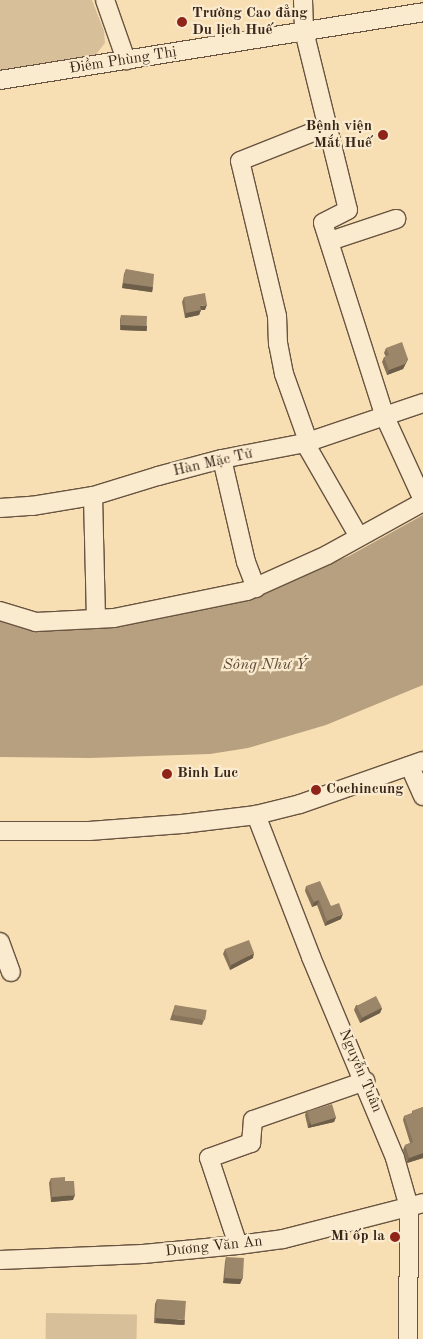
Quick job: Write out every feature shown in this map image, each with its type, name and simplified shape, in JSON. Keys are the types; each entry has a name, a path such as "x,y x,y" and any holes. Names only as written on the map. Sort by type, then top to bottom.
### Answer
{"street":[{"path":"105,0 126,60"},
{"path":"0,611 36,622 114,618 256,588 327,555 423,501 385,417 323,222 348,210 326,127 304,31 302,0"},
{"name":"Điềm Phùng Thị","path":"0,80 423,12"},
{"path":"326,127 240,161 277,316 278,344 284,374 307,442 358,537"},
{"path":"330,241 396,219"},
{"name":"Hàn Mặc Tử","path":"0,508 32,506 93,496 222,459 307,442 423,403"},
{"path":"222,459 246,562 256,588"},
{"path":"93,496 96,618"},
{"path":"0,831 89,831 182,824 256,815 300,804 416,764 423,796"},
{"name":"Nguyễn Tuân","path":"256,815 311,957 416,1205 408,1339"},
{"path":"0,942 11,972"},
{"path":"238,1245 209,1158 251,1144 253,1120 365,1081"},
{"name":"Dương Văn An","path":"0,1260 143,1254 238,1245 283,1239 416,1205"}],"shaded area":[{"path":"0,0 92,0 104,31 105,43 93,58 0,73"},
{"path":"46,1313 137,1315 137,1339 46,1339"}],"water":[{"name":"Sông Như Ý","path":"423,515 423,685 326,725 248,748 210,754 90,758 0,757 0,613 53,621 304,574 349,556"}],"building":[{"path":"126,269 154,274 153,287 123,283"},
{"path":"205,293 207,305 200,306 201,310 186,313 184,297"},
{"path":"121,315 147,316 147,326 121,325"},
{"path":"402,342 408,359 405,364 389,370 384,357 389,355 386,348"},
{"path":"320,881 331,906 339,903 343,914 327,921 319,900 314,902 306,886"},
{"path":"249,940 254,953 231,965 225,949"},
{"path":"376,996 382,1008 362,1018 356,1006"},
{"path":"175,1005 207,1010 205,1020 173,1015"},
{"path":"332,1104 336,1117 311,1125 307,1112"},
{"path":"423,1107 423,1153 409,1158 405,1145 413,1142 404,1116"},
{"path":"65,1177 65,1181 74,1181 75,1195 52,1197 51,1178"},
{"path":"226,1257 244,1258 243,1279 225,1278"},
{"path":"157,1299 186,1301 185,1320 156,1318"}],"place":[{"name":"Trường Cao đẳng Du lịch Huế","path":"182,22"},
{"name":"Bệnh viện Mắt Huế","path":"383,135"},
{"name":"Binh Luc","path":"167,774"},
{"name":"Cochincung","path":"316,790"},
{"name":"Mì ốp la","path":"395,1237"}]}
